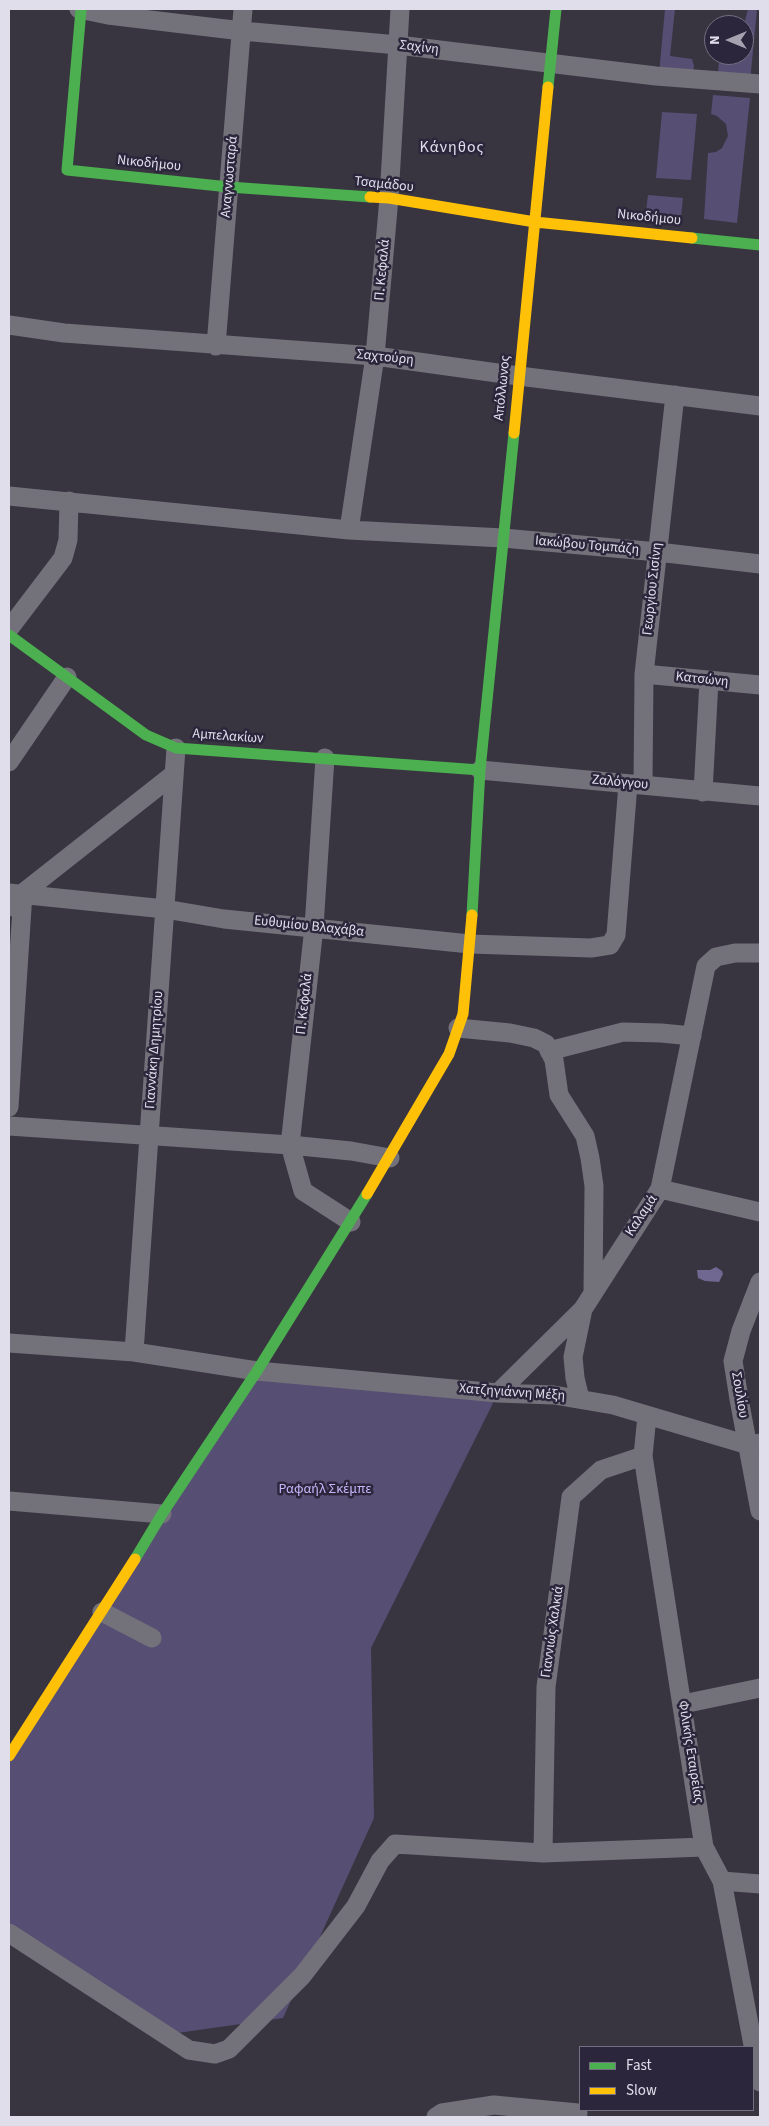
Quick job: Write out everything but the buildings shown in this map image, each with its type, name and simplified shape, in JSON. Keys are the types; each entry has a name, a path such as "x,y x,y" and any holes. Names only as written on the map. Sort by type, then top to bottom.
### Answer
{"street":[{"name":"Αναγνωσταρά","path":"216,346 243,9"},
{"name":"Π. Κεφαλά","path":"349,530 375,356 389,198 400,9"},
{"name":"Απόλλωνος","path":"11,1746 102,1612 162,1514 257,1371 351,1222 449,1054 463,1014 470,944 480,770 556,9"},
{"name":"Σαχίνη","path":"80,10 242,31 398,45 654,76 759,83"},
{"name":"Νικοδήμου","path":"80,10 67,170 229,187"},
{"name":"Τσαμάδου","path":"229,187 389,198 535,222"},
{"name":"Νικοδήμου","path":"535,222 760,245"},
{"name":"Σαχτούρη","path":"9,325 64,334 375,356 760,406"},
{"name":"Γεωργίου Σισίνη","path":"610,945 617,929 636,784 644,674 675,395"},
{"name":"Ιακώβου Τομπάζη","path":"9,496 349,530 503,538 658,552 760,564"},
{"path":"9,629 63,558 68,540 69,501"},
{"name":"Αμπελακίων","path":"9,635 146,735 176,748 480,770"},
{"name":"Κατσώνη","path":"644,674 760,685"},
{"path":"9,762 67,678"},
{"path":"703,792 709,681"},
{"name":"Γιαννάκη Δημητρίου","path":"134,1352 176,748"},
{"name":"Π. Κεφαλά","path":"325,758 314,927 290,1145 303,1191 351,1222"},
{"name":"Ζαλόγγου","path":"480,770 760,796"},
{"path":"9,907 16,893 174,774"},
{"path":"9,1107 16,893"},
{"name":"Ευθυμίου Βλαχάβα","path":"16,893 165,909 224,919 470,944 592,948 610,945"},
{"name":"Καλαμά","path":"498,1393 583,1309 660,1189 706,966 716,957 735,953 760,953"},
{"path":"458,1028 510,1033 534,1038 546,1044 554,1060 559,1095 585,1136 590,1158 594,1186 593,1292"},
{"path":"549,1051 623,1032 692,1036"},
{"path":"9,1126 290,1145 351,1151 390,1158"},
{"path":"660,1189 760,1212"},
{"name":"Σουλίου","path":"760,1282 741,1331 733,1361 754,1444 760,1511"},
{"path":"580,1399 573,1357 583,1309"},
{"name":"Χατζηγιάννη Μέξη","path":"9,1343 134,1352 257,1371 498,1393 554,1395 613,1405 647,1416 754,1444"},
{"name":"Φιλικής Εταιρείας","path":"647,1416 643,1456 704,1847 722,1881 753,2046"},
{"name":"Γιαννιώς Χαλκιά","path":"543,1853 546,1688 571,1497 602,1470 643,1456"},
{"path":"9,1501 162,1514"},
{"path":"102,1612 152,1638"},
{"path":"683,1704 760,1688"},
{"path":"9,1933 189,2050 215,2054 229,2048 302,1976 356,1906 380,1861 395,1844 543,1853 704,1847"},
{"path":"722,1881 760,1884"},
{"name":"Φιλικής Εταιρείας","path":"754,2050 760,2082"},
{"path":"436,2117 442,2113 494,2105 579,2113"}],"green space":[{"path":"665,9 675,9 670,56 692,59 693,72 659,74"},
{"path":"748,9 757,9 754,40 754,15 746,15"},
{"path":"719,65 752,65 750,82 717,79"},
{"path":"713,95 750,98 737,223 704,219 708,153 716,152 722,148 728,136 726,124 717,116 711,114"},
{"path":"662,112 697,114 691,180 656,178"},
{"path":"648,195 683,198 681,216 646,212"},
{"name":"Ραφαήλ Σκέμπε","path":"257,1371 498,1393 371,1648 374,1818 283,2018 170,2034 9,1925 9,1756"}],"shaded area":[{"path":"716,1267 723,1274 719,1282 705,1281 698,1278 697,1270 710,1270"}],"traffic: fast":[{"path":"548,87 556,9"},
{"path":"81,10 67,170 229,187 370,197"},
{"path":"692,238 760,245"},
{"path":"472,915 480,770 514,433"},
{"path":"9,635 146,735 176,748 480,770"},
{"path":"135,1559 162,1514 257,1371 367,1194"}],"traffic: slow":[{"path":"514,433 548,87"},
{"path":"370,197 389,198 535,222 692,238"},
{"path":"367,1194 449,1054 463,1014 472,915"},
{"path":"9,1756 135,1559"}],"district":[{"name":"Κάνηθος","path":"452,148"}]}
